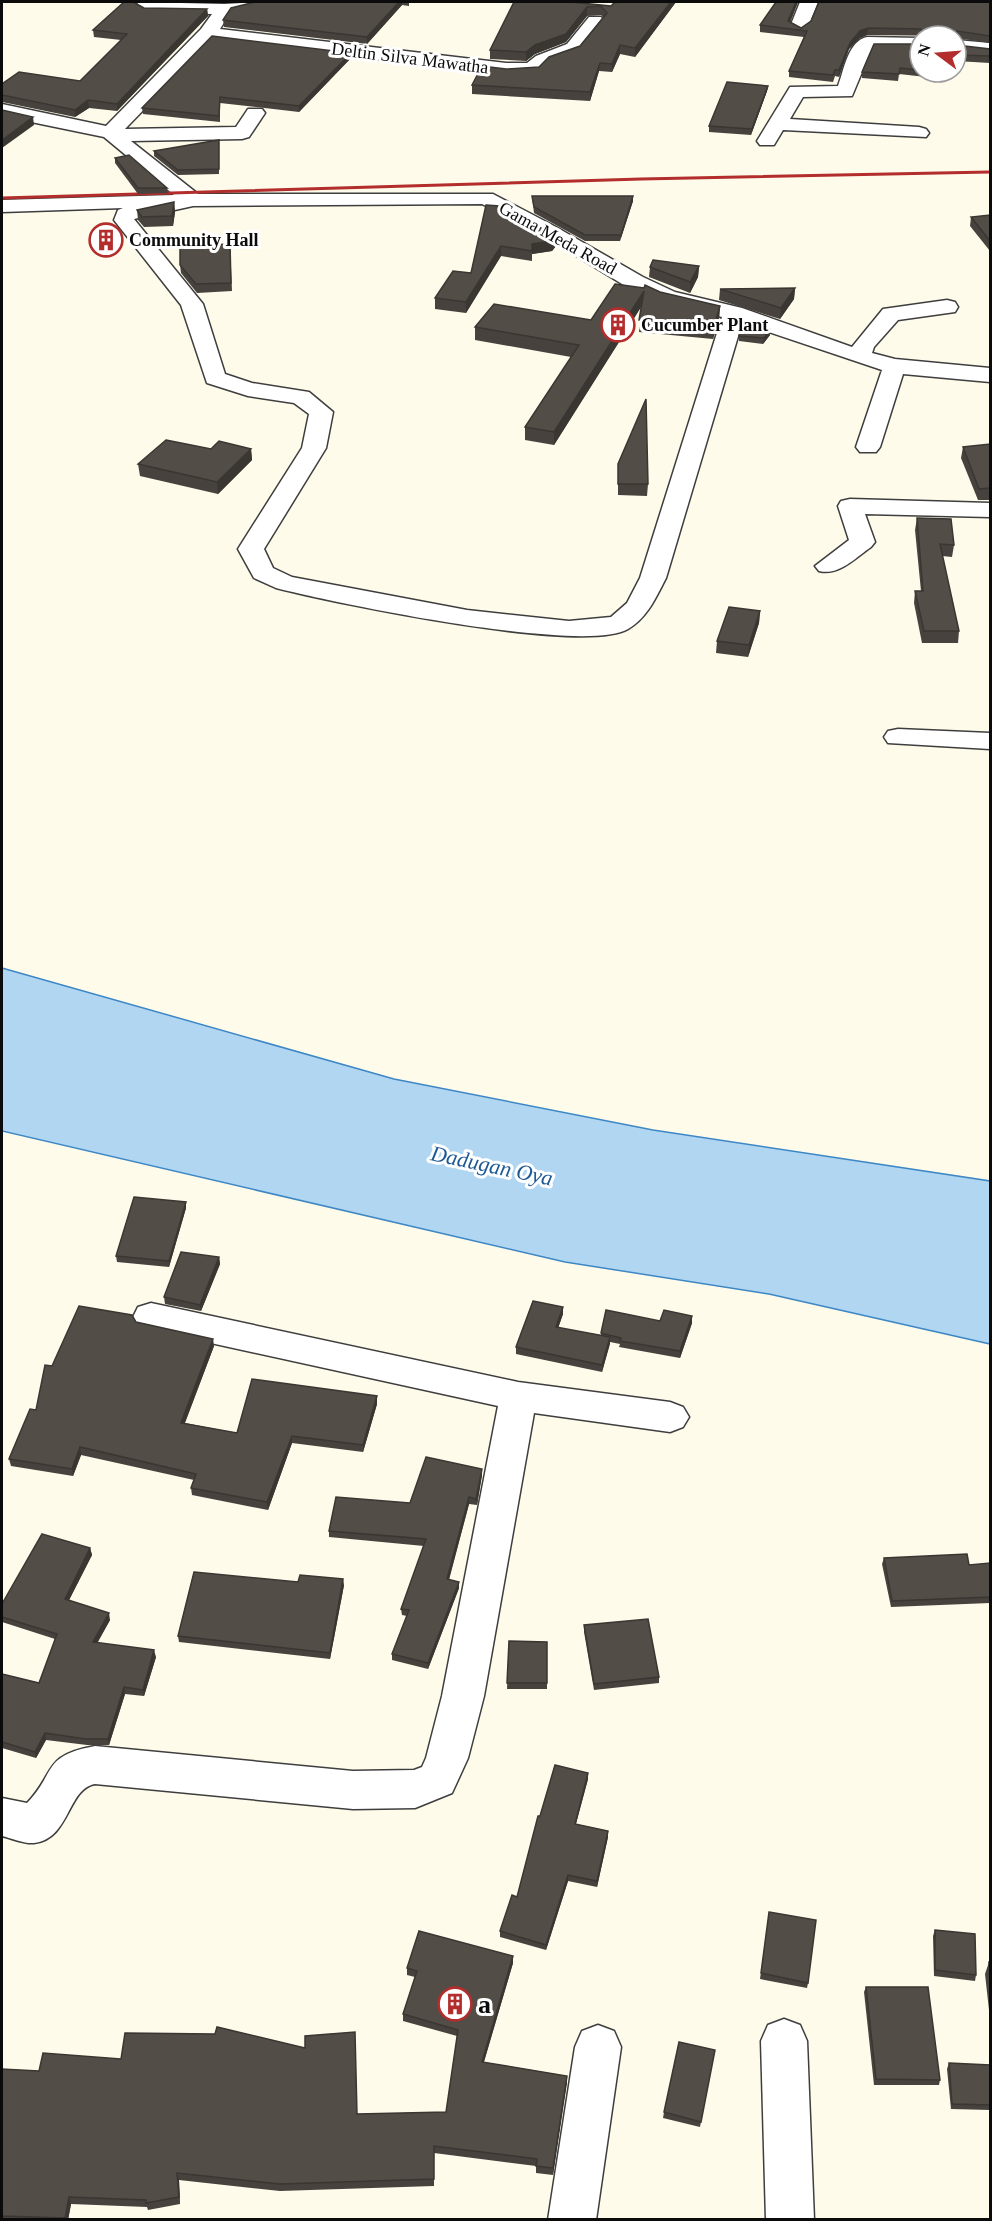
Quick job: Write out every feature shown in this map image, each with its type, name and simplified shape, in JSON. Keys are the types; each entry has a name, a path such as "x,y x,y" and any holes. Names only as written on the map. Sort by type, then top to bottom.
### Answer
{"street":[{"path":"146,2 145,8 162,10 224,9 251,2"},
{"path":"799,27 809,2"},
{"path":"111,134 208,33 224,9"},
{"name":"Deltin Silva Mawatha","path":"208,33 506,69 535,76 542,60 573,48 595,21"},
{"path":"767,141 797,91 846,92 861,48 867,42 908,43"},
{"path":"968,46 990,48"},
{"path":"2,110 111,134 242,133 255,113"},
{"path":"779,124 920,133"},
{"path":"111,134 193,200"},
{"name":"Gama Meda Road","path":"2,206 193,200 486,198 549,231 635,282 668,297 734,312 860,357 894,366 990,375"},
{"path":"193,200 125,214 124,220 192,304 215,378 248,389 301,398 321,412 314,448 251,549 263,573 285,582 467,618 569,629 618,624 638,607 653,578 734,312"},
{"path":"860,357 863,346 891,314 947,307"},
{"path":"868,447 894,366"},
{"path":"828,566 862,542 850,506 990,510"},
{"path":"898,737 990,741"},
{"path":"151,1317 518,1396 670,1417"},
{"path":"2,1817 33,1824 42,1818 70,1772 78,1766 95,1765 353,1791 415,1789 437,1780 447,1758 463,1696 518,1396"},
{"path":"784,2040 790,2220"},
{"path":"572,2220 598,2047"}],"water":[{"name":"Dadugan Oya","path":"2,968 394,1079 653,1130 990,1181 990,1344 769,1294 565,1262 2,1131"}],"building":[{"path":"124,2 133,2 144,8 207,9 117,104 88,100 75,110 2,95 2,84 19,72 80,81 127,34 93,30"},
{"path":"255,2 399,2 367,37 223,20 231,8"},
{"path":"514,2 571,2 611,6 615,2 671,2 635,48 620,45 612,64 600,63 590,92 472,85 482,66 506,69 539,67 549,57 580,46 607,13 601,6 587,7 566,34 535,45 526,52 490,50"},
{"path":"776,2 796,2 788,21 801,28 811,21 819,2 990,2 990,36 968,33 968,24 908,24 908,29 868,28 860,31 850,43 839,70 835,70 833,75 789,71 807,31 760,25"},
{"path":"212,36 351,53 299,106 220,97 219,116 142,108"},
{"path":"874,44 908,44 908,69 900,68 899,74 862,72"},
{"path":"968,46 990,49 990,56 968,55"},
{"path":"727,82 768,86 752,129 709,126"},
{"path":"2,110 33,117 2,140"},
{"path":"219,140 219,169 178,170 154,151"},
{"path":"129,155 167,188 138,188 115,158"},
{"path":"532,196 633,196 621,235 585,235 534,207"},
{"path":"174,202 172,216 142,217 137,210"},
{"path":"486,205 500,206 556,236 552,241 532,244 532,251 501,246 466,302 435,298 453,271 471,273"},
{"path":"990,215 990,241 971,217"},
{"path":"230,244 231,283 196,284 180,265 180,246"},
{"path":"653,260 699,266 690,282 650,267"},
{"path":"615,284 644,288 645,285 660,292 720,306 714,326 639,320 644,291 554,432 525,427 579,345 475,327 494,304 591,320"},
{"path":"795,288 781,308 720,289"},
{"path":"744,320 770,329 764,338 739,336"},
{"path":"646,399 648,484 618,484 618,464"},
{"path":"166,440 211,449 219,441 251,449 217,482 138,464"},
{"path":"990,444 990,488 979,489 963,447"},
{"path":"917,518 951,519 954,545 940,544 959,631 924,631 915,591 923,591"},
{"path":"729,607 760,611 749,645 717,641"},
{"path":"134,1197 186,1202 169,1261 116,1256"},
{"path":"181,1252 219,1257 200,1305 164,1297"},
{"path":"533,1301 563,1307 556,1327 610,1337 602,1365 516,1347"},
{"path":"79,1306 132,1315 136,1322 213,1339 181,1423 237,1433 252,1379 377,1396 363,1445 292,1436 267,1502 191,1488 196,1474 80,1447 72,1469 9,1459 30,1409 36,1410 45,1365 52,1366"},
{"path":"606,1310 660,1321 664,1310 692,1316 680,1351 620,1341 621,1338 601,1333"},
{"path":"426,1457 482,1469 476,1499 469,1497 447,1579 459,1582 428,1663 392,1654 409,1610 401,1609 426,1539 329,1531 336,1497 410,1503"},
{"path":"42,1534 90,1548 65,1599 109,1613 93,1642 154,1650 143,1690 124,1687 108,1739 86,1739 45,1733 35,1752 2,1742 2,1674 39,1683 57,1634 2,1617 2,1604"},
{"path":"967,1554 969,1565 990,1563 990,1597 892,1601 884,1558"},
{"path":"194,1572 298,1582 300,1575 343,1579 330,1653 178,1636"},
{"path":"648,1619 659,1677 594,1684 584,1625"},
{"path":"509,1641 547,1642 547,1683 507,1683"},
{"path":"555,1765 588,1773 575,1824 608,1831 597,1881 568,1875 546,1945 500,1931 512,1895 517,1897 538,1816 540,1816"},
{"path":"769,1912 816,1920 808,1983 761,1973"},
{"path":"935,1930 975,1934 976,1975 935,1970"},
{"path":"419,1931 513,1956 482,2062 567,2076 553,2168 536,2166 537,2159 434,2146 434,2179 280,2184 177,2173 179,2197 146,2203 146,2200 69,2197 65,2218 2,2216 2,2069 39,2071 43,2053 121,2059 125,2033 215,2034 217,2027 305,2048 305,2036 355,2032 357,2114 446,2112 458,2030 403,2014 417,1971 407,1968"},
{"path":"866,1987 928,1987 940,2080 876,2079"},
{"path":"679,2042 715,2050 701,2122 664,2112"},
{"path":"949,2063 990,2065 990,2105 952,2104"}],"railway":[{"path":"2,198 641,179 990,172"}],"place":[{"name":"Community Hall","path":"106,240"},
{"name":"Cucumber Plant","path":"618,325"},
{"name":"a","path":"455,2004"}]}
